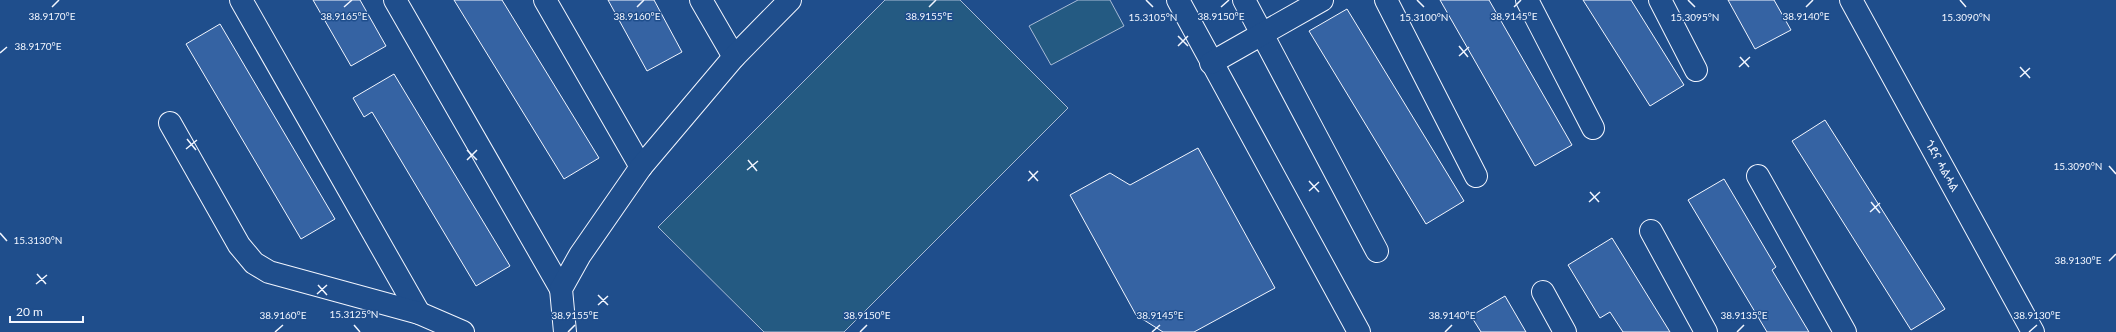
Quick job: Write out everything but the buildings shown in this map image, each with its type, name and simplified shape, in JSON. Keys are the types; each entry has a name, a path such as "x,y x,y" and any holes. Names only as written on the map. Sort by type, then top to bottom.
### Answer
{"street":[{"path":"241,0 419,313"},
{"path":"395,0 561,289 565,332"},
{"path":"545,0 641,167"},
{"path":"701,0 734,57"},
{"path":"561,289 580,255 641,167 734,57 790,0"},
{"path":"1178,0 1359,332"},
{"path":"1244,0 1377,251"},
{"path":"1211,63 1322,0"},
{"path":"1386,0 1476,176"},
{"path":"1527,0 1593,128"},
{"path":"1660,0 1696,70"},
{"name":"ጎደና ሓልሓል","path":"1851,0 2033,332"},
{"path":"170,123 239,245 254,263 269,272 419,313 463,332"},
{"path":"1758,176 1845,332"},
{"path":"1651,231 1706,332"},
{"path":"1543,292 1565,332"}],"shaded area":[{"path":"885,0 960,0 1068,108 844,332 764,332 658,227"},
{"path":"1078,0 1110,0 1124,26 1051,65 1029,26"}]}
